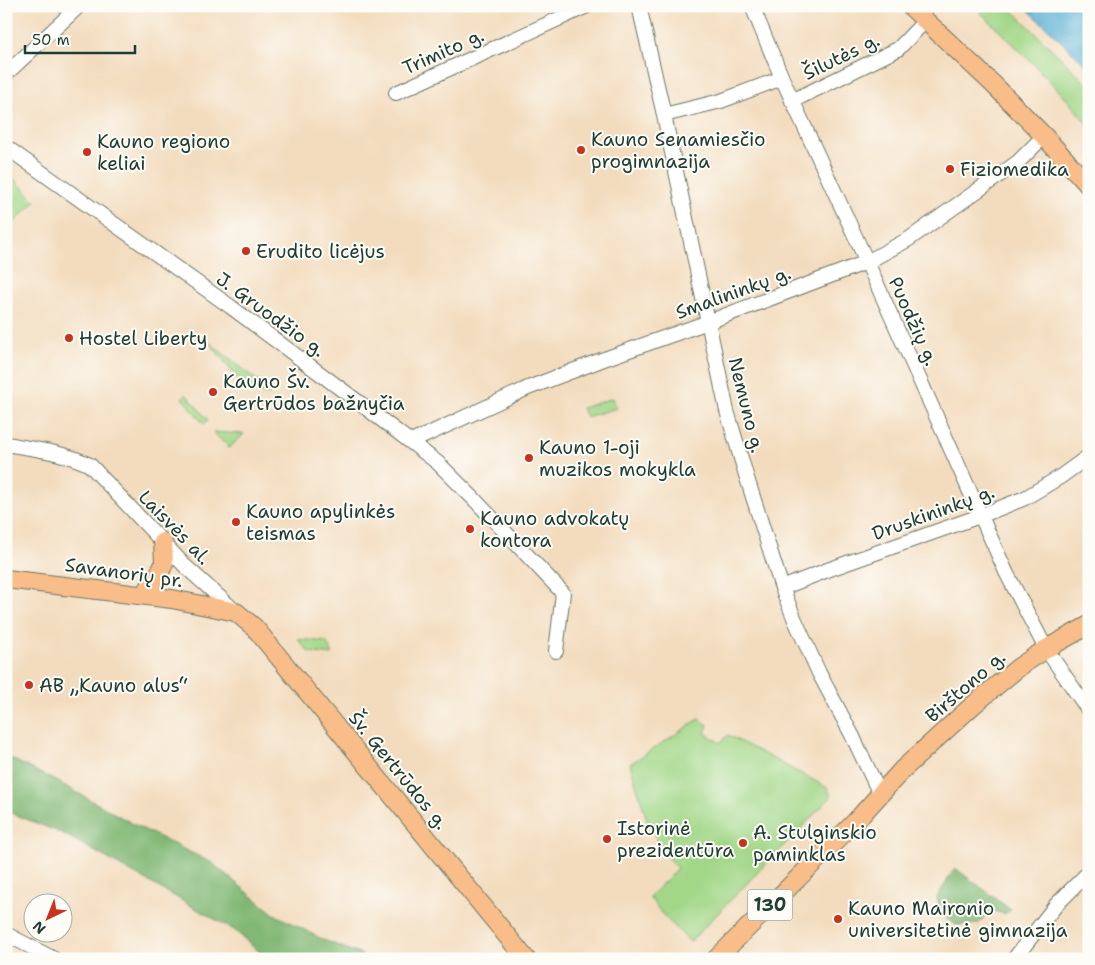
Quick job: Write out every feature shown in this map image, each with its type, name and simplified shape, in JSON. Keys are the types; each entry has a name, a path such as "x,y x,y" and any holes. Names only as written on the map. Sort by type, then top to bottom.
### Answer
{"main road":[{"path":"910,6 994,85 1089,186"},
{"path":"144,595 164,564 163,542"},
{"name":"Savanorių pr.","path":"6,578 172,599 236,612"},
{"name":"Šv. Gertrūdos g.","path":"236,612 255,628 526,959"},
{"name":"Birštono g.","path":"880,794 902,770 972,706 1019,667 1046,649 1089,625"},
{"name":"130","path":"716,959 855,822 880,794"}],"street":[{"path":"6,74 79,6"},
{"name":"Trimito g.","path":"396,93 587,6"},
{"name":"Nemuno g.","path":"639,6 727,411 746,475 782,588 795,620 819,673 852,735 880,794"},
{"name":"Puodžių g.","path":"752,6 792,101 867,262 1006,572 1046,649 1089,711"},
{"name":"Šilutės g.","path":"792,101 898,49 925,20"},
{"name":"Šilutės g.","path":"664,115 721,101 782,78"},
{"name":"Smalininkų g.","path":"411,442 528,388 867,262 909,239 1018,162 1044,136"},
{"name":"J. Gruodžio g.","path":"6,147 231,308 438,463 563,593 556,651"},
{"name":"Laisvės al.","path":"6,444 77,458 90,465 186,567 236,612"},
{"name":"Druskininkų g.","path":"782,588 1025,498 1060,477 1089,456"},
{"path":"1014,959 1056,904 1089,872"},
{"path":"6,934 54,959"}],"green space":[{"path":"974,6 1008,6 1089,86 1089,126 1048,79"},
{"path":"6,171 36,201 11,225 6,220"},
{"path":"210,343 272,392 268,395 246,386 231,371"},
{"path":"186,394 208,420 204,424 182,398"},
{"path":"613,398 617,408 586,417 582,408"},
{"path":"213,432 244,434 229,448"},
{"path":"298,639 326,642 332,655 309,652"},
{"path":"699,719 708,725 705,733 720,743 728,735 828,788 831,797 690,942 664,916 649,897 677,868 661,848 648,823 630,764"},
{"path":"6,756 60,783 137,826 212,863 274,914 324,940 362,955 363,959 268,959 234,930 64,834 11,813 6,813"},
{"path":"955,868 1011,910 1004,914 991,910 978,924 956,925 939,912 937,897"}],"water":[{"path":"1024,6 1089,6 1089,69 1088,67"}],"place":[{"name":"Kauno Senamiesčio progimnazija","path":"581,150"},
{"name":"Kauno regiono keliai","path":"87,152"},
{"name":"Fiziomedika","path":"950,169"},
{"name":"Erudito licėjus","path":"246,251"},
{"name":"Hostel Liberty","path":"69,338"},
{"name":"Kauno Šv. Gertrūdos bažnyčia","path":"213,392"},
{"name":"Kauno 1-oji muzikos mokykla","path":"529,458"},
{"name":"Kauno apylinkės teismas","path":"236,522"},
{"name":"Kauno advokatų kontora","path":"470,529"},
{"name":"AB „Kauno alus“","path":"29,685"},
{"name":"Istorinė prezidentūra","path":"607,839"},
{"name":"A. Stulginskio paminklas","path":"743,843"},
{"name":"Kauno Maironio universitetinė gimnazija","path":"838,919"}]}
